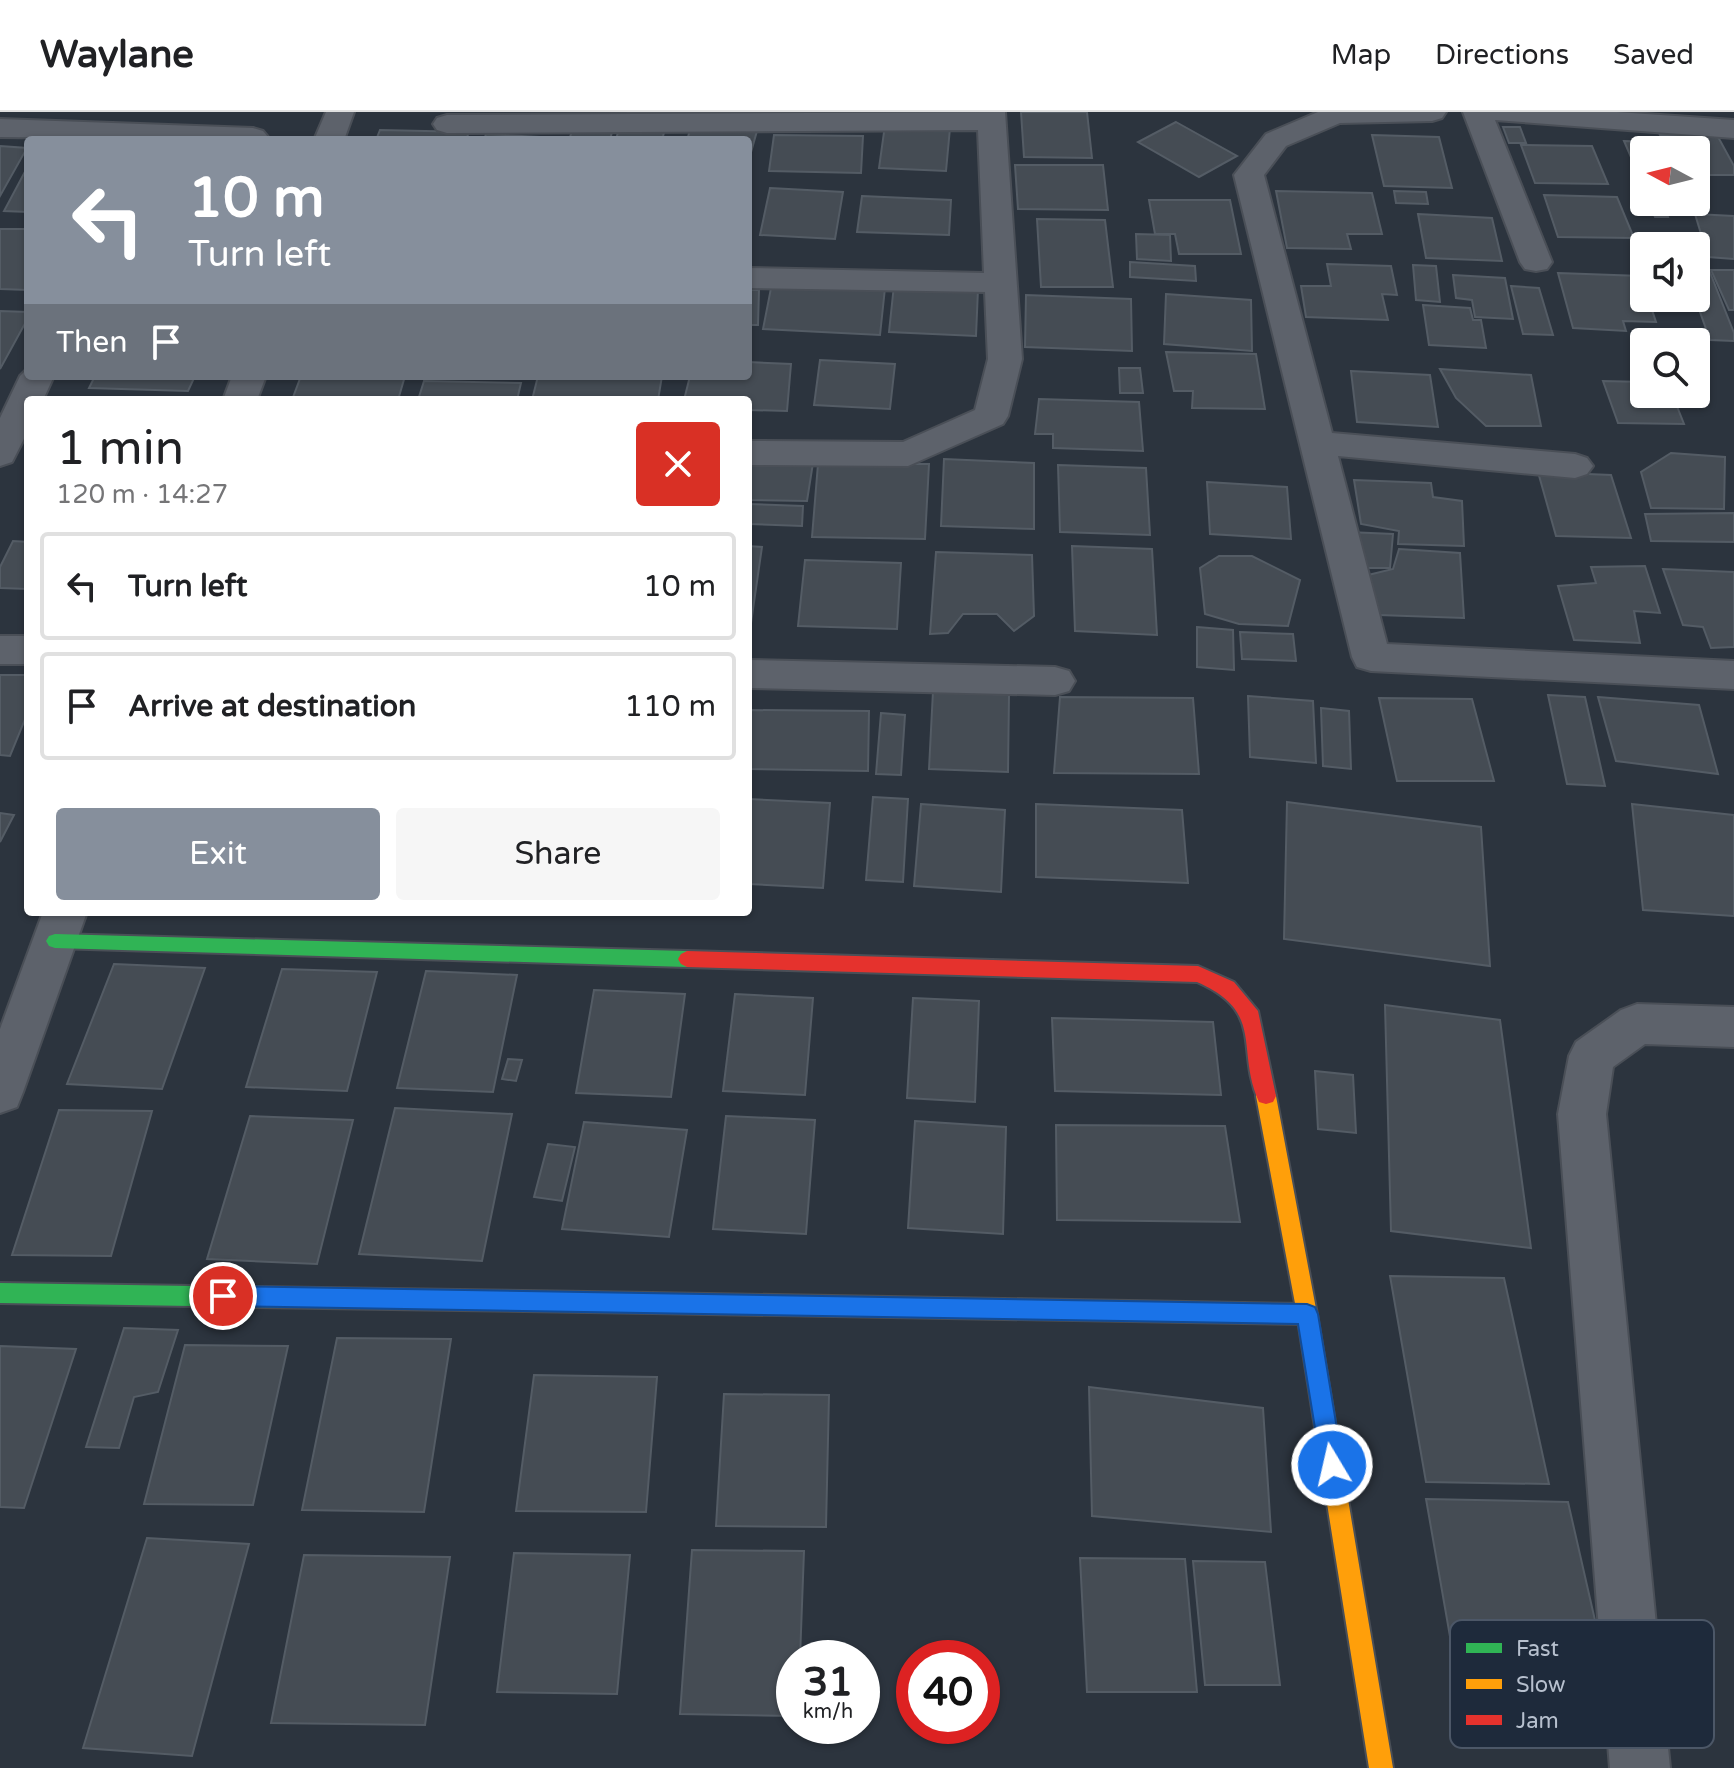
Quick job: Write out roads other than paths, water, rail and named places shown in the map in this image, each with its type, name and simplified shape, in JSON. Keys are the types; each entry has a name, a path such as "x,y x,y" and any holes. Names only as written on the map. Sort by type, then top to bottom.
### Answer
{"street":[{"path":"331,136 340,112"},
{"path":"1432,112 1335,115 1276,140 1249,175 1371,657 1734,675"},
{"path":"1477,112 1536,262"},
{"path":"1496,112 1734,129"},
{"path":"447,124 991,117 1005,359 991,416 908,454 752,453"},
{"path":"0,128 134,136"},
{"path":"752,278 1002,283"},
{"path":"0,454 24,403"},
{"path":"1317,443 1575,466"},
{"path":"0,650 24,650"},
{"path":"752,674 1055,681"},
{"path":"0,1092 60,926 1198,974 1228,987 1251,1017 1307,1314 1381,1768"},
{"path":"1627,1620 1582,1114 1592,1056 1637,1024 1734,1027"},
{"path":"0,1293 1307,1314"},
{"path":"1638,1748 1640,1768"}]}
